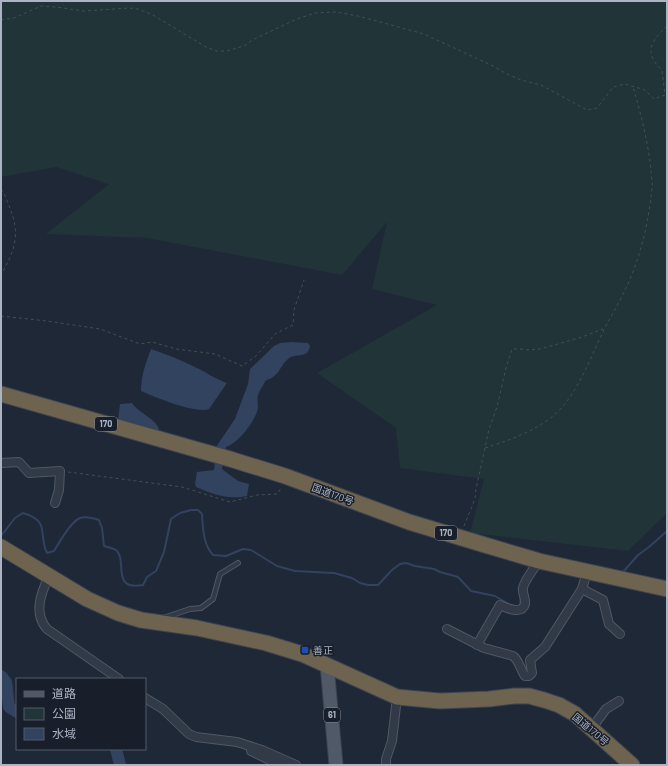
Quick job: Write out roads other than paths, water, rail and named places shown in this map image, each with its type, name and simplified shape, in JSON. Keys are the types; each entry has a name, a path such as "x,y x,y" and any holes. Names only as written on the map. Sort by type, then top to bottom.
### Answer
{"highway":[{"name":"国道170号","path":"1,394 211,453 289,478 409,522 539,561 667,589"},
{"name":"国道170号","path":"1,547 87,599 118,613 141,620 225,633 266,643 302,654 397,697 440,701 529,696 559,705 575,714 632,765"}],"main road":[{"name":"61","path":"327,665 336,765"}],"street":[{"path":"1,463 19,462 29,473 60,471 59,490 55,503"},
{"path":"477,645 500,605 513,610 520,610 525,604 523,587 539,561"},
{"path":"447,629 484,648 513,656 517,659 525,676 529,676 532,673 530,660 545,647 582,589 586,572"},
{"path":"49,576 42,590 39,607 39,615 43,623 47,628 117,678"},
{"path":"582,589 602,600 609,624 620,634"},
{"path":"386,765 386,759 392,741 397,697"},
{"path":"146,699 163,710 190,734 196,737 237,742 296,765"},
{"path":"592,728 606,709 619,701"},
{"path":"252,747 251,751 280,765"}],"lane":[{"path":"156,622 163,618 190,609 200,608 213,599 220,574 238,563"}],"water":[{"path":"280,343 308,343 310,346 309,350 307,353 288,359 277,374 265,381 259,393 258,408 254,419 246,431 236,441 226,447 225,450 222,469 238,481 249,484 247,496 227,497 196,487 197,472 214,470 216,447 235,419 248,384 250,369 274,346"},
{"path":"151,349 184,362 218,380 227,383 209,409 203,410 185,407 141,391 143,375"},
{"path":"132,403 155,423 160,432 118,420 120,404"}],"waterway":[{"path":"1,536 15,518 23,513 32,516 41,524 47,553 54,551 65,533 76,520 85,517 99,520 102,528 104,546 115,549 119,554 123,579 133,586 143,585 147,577 156,571 164,552 171,519 180,513 198,510 202,514 205,541 213,555 226,556 243,549 251,550 277,566 295,571 334,573 352,578 360,583 368,585 378,585 392,570 400,564 406,563 434,569 458,577 471,591 495,596 510,605"},
{"path":"623,572 638,555 667,531"},
{"path":"520,606 521,596"},
{"path":"1,676 6,682 9,707 16,711"},
{"path":"116,750 120,765"}],"place":[{"name":"善正","path":"305,650"}]}
